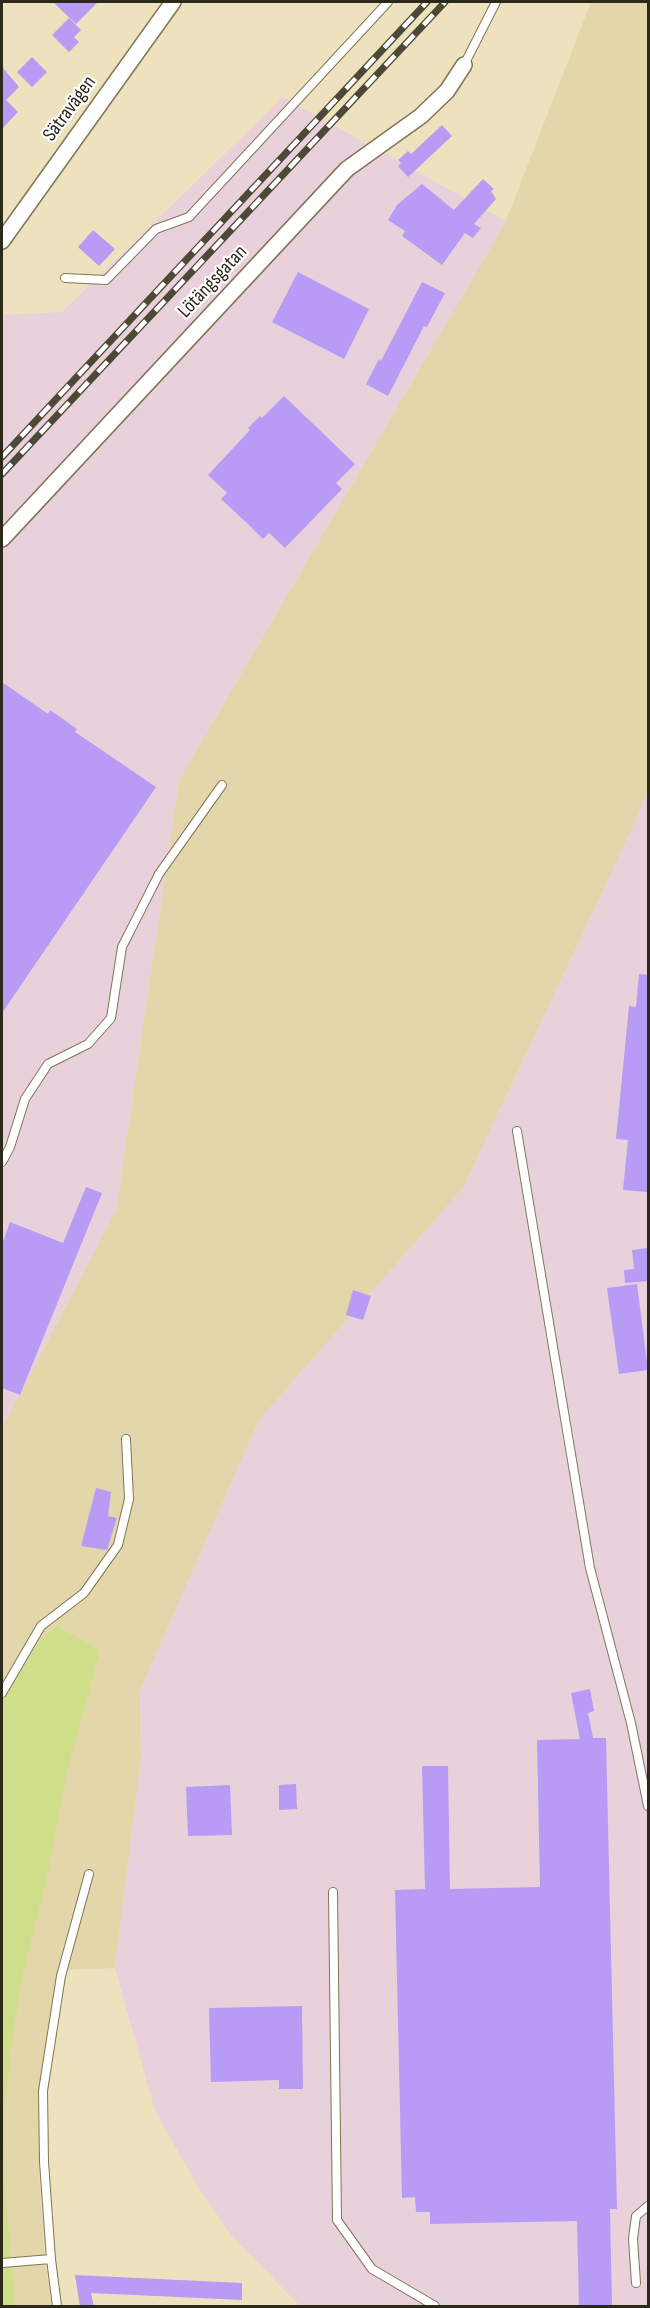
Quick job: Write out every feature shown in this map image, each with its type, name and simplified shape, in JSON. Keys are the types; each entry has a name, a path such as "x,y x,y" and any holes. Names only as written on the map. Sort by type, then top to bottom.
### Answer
{"street":[{"name":"Sätravägen","path":"2,241 173,2"},
{"name":"Lötängsgatan","path":"2,539 347,169 421,116 447,91 464,65"}],"lane":[{"path":"65,278 106,280 156,229 189,217 388,2"},
{"path":"464,65 496,2"},
{"path":"2,1162 10,1147 25,1099 48,1064 88,1044 111,1018 122,947 159,874 222,785"},
{"path":"517,1131 590,1568 631,1723 648,1806"},
{"path":"2,1693 41,1626 84,1593 118,1545 129,1499 126,1439"},
{"path":"57,2307 44,2162 43,2091 61,1976 89,1874"},
{"path":"333,1892 337,2220 372,2269 435,2307"},
{"path":"636,2283 633,2239 636,2216 648,2206"},
{"path":"2,2263 51,2259"}],"shaded area":[{"path":"591,2 648,2 648,789 634,825 463,1188 259,1420 140,1691 141,1760 115,1968 60,1970 43,2073 39,2169 45,2260 52,2306 2,2306 2,1886 64,1775 100,1650 2,1703 2,1428 116,1210 179,780 506,221"},
{"path":"283,97 506,221 179,780 116,1210 2,1428 2,315 62,312"},
{"path":"648,789 648,2306 300,2306 231,2235 198,2187 155,2111 115,1968 141,1760 140,1691 259,1420 463,1188 634,825"}],"green space":[{"path":"57,1626 100,1650 67,1772 47,1876 21,1982 4,2109 5,2191 15,2306 2,2306 2,1703 39,1641"}],"building":[{"path":"53,2 98,2 76,24"},
{"path":"69,18 81,30 74,37 79,42 69,52 52,35"},
{"path":"32,57 47,72 32,87 17,72"},
{"path":"2,67 19,87 6,100 18,112 2,129"},
{"path":"442,125 452,136 408,177 398,166 401,163 398,160 408,151 411,154"},
{"path":"483,179 494,189 491,191 496,199 474,224 481,228 473,238 465,233 442,265 402,236 405,231 388,220 397,205 422,184 454,210"},
{"path":"93,230 115,249 99,266 78,247"},
{"path":"298,272 369,309 344,359 272,322"},
{"path":"422,282 445,293 427,327 424,326 388,396 366,384 379,359 381,361"},
{"path":"284,396 355,464 336,483 342,489 285,548 269,533 263,539 221,499 227,493 208,475 250,430 248,428 260,416 262,418"},
{"path":"2,682 48,714 50,710 77,729 75,732 156,787 2,1013"},
{"path":"639,974 648,975 648,1192 623,1190 628,1140 616,1139 629,1006 636,1007"},
{"path":"86,1187 102,1193 20,1395 2,1388 2,1244 10,1222 63,1243"},
{"path":"648,1248 648,1281 625,1283 624,1270 634,1269 632,1250"},
{"path":"637,1284 648,1370 619,1374 607,1288"},
{"path":"353,1290 371,1296 363,1320 346,1315"},
{"path":"96,1488 111,1492 108,1516 117,1518 107,1550 81,1546"},
{"path":"590,1689 594,1711 588,1713 593,1738 606,1738 617,2209 610,2209 612,2307 579,2307 577,2221 430,2224 430,2212 416,2212 415,2197 402,2198 395,1890 425,1889 422,1766 448,1766 450,1889 540,1887 537,1740 580,1739 571,1693"},
{"path":"296,1784 297,1809 279,1810 279,1785"},
{"path":"230,1785 232,1835 188,1836 186,1787"},
{"path":"302,2006 303,2089 279,2089 279,2080 211,2082 209,2008"},
{"path":"75,2275 242,2283 242,2300 91,2293 94,2307 80,2307"}],"railway":[{"path":"2,457 427,2"},
{"path":"2,474 445,2"}]}
